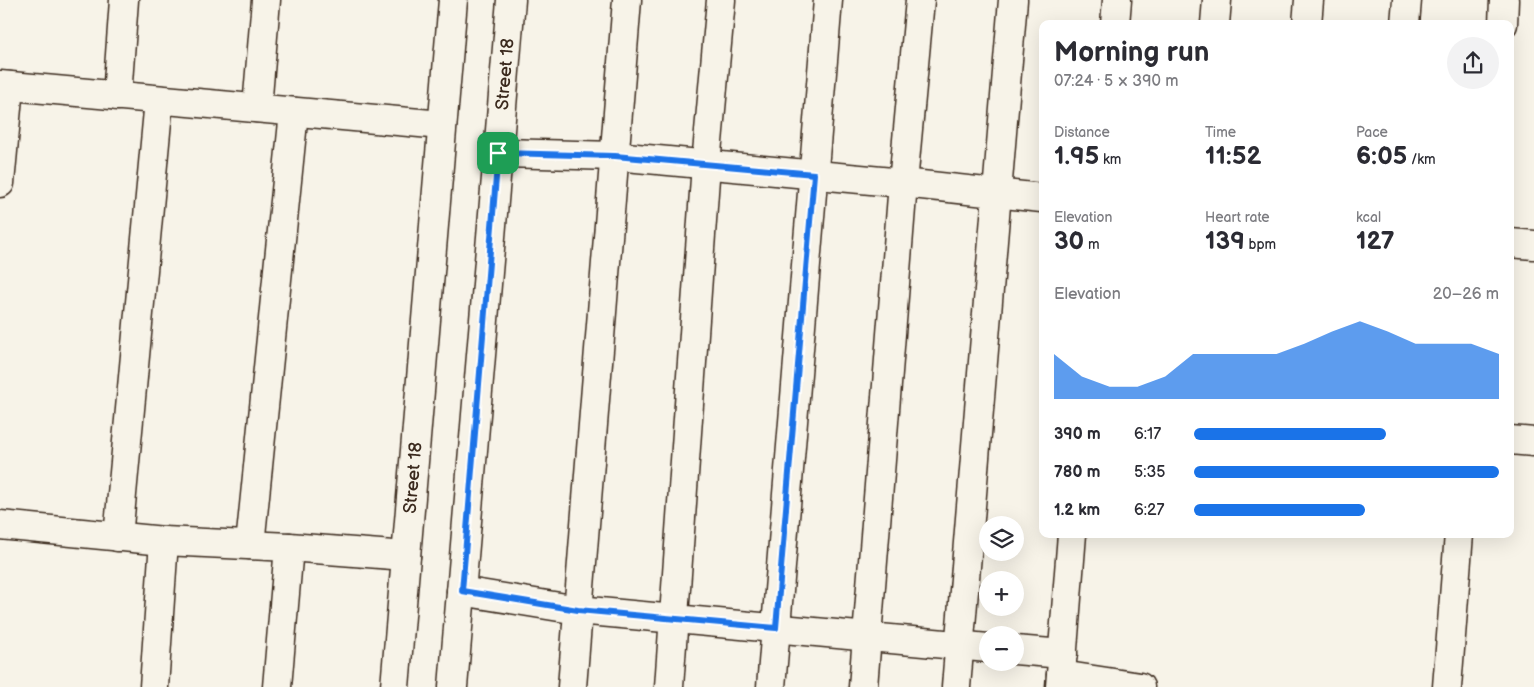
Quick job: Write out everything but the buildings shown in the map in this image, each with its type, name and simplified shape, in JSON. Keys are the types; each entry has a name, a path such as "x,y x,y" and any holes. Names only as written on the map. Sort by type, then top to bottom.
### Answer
{"street":[{"path":"117,96 124,0"},
{"path":"257,108 266,0"},
{"name":"Street 18","path":"398,687 406,556 453,0"},
{"name":"Street 18","path":"453,687 511,0"},
{"path":"572,687 627,0"},
{"path":"670,687 706,164 721,0"},
{"path":"771,687 828,0"},
{"path":"863,687 903,183 920,0"},
{"path":"956,687 1013,0"},
{"path":"1115,20 1117,0"},
{"path":"1215,20 1217,0"},
{"path":"1307,20 1309,0"},
{"path":"1406,20 1407,0"},
{"path":"1503,20 1504,0"},
{"path":"0,183 5,86 442,125"},
{"path":"118,537 159,100"},
{"path":"250,545 294,112"},
{"path":"498,153 615,156 814,174 1039,198"},
{"path":"1514,243 1534,245"},
{"path":"1514,440 1534,442"},
{"path":"0,525 164,541 289,547 406,556"},
{"path":"1062,672 1072,538"},
{"path":"1447,687 1459,538"},
{"path":"154,687 164,541"},
{"path":"277,687 289,547"},
{"path":"462,591 578,610 979,647"},
{"path":"1024,654 1062,672 1140,687"}],"route":[{"path":"498,153 615,156 814,174 776,628 578,610 462,591 498,153"}]}
